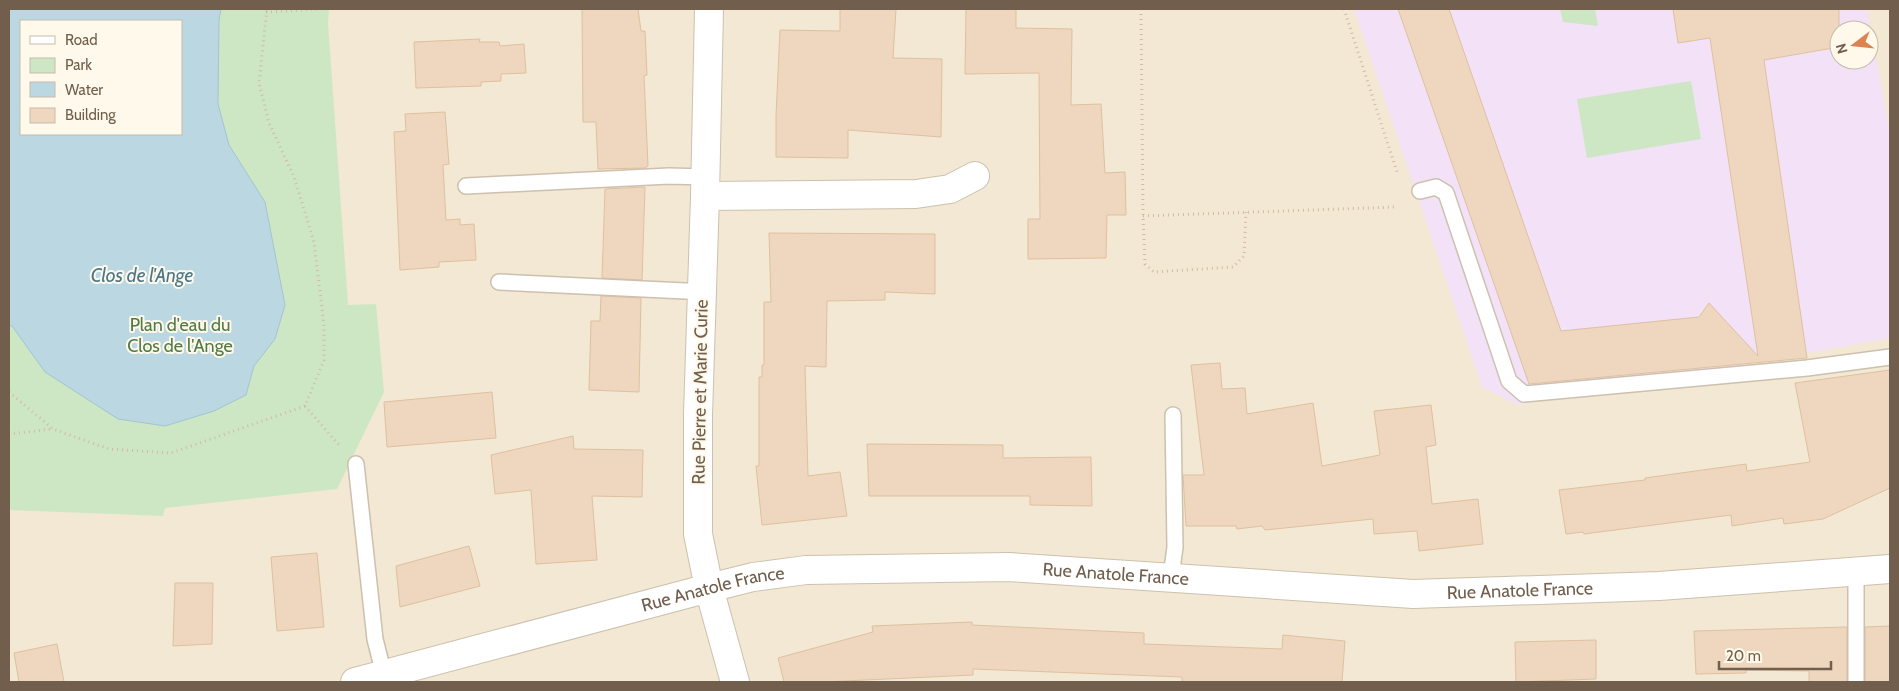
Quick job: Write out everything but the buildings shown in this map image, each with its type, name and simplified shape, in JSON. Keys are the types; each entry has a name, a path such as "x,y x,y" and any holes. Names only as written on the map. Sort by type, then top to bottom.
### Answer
{"street":[{"name":"Rue Pierre et Marie Curie","path":"708,9 706,187 698,415 698,534 709,588 735,682"},
{"path":"706,187 916,194 950,189 975,176"},
{"name":"Rue Anatole France","path":"354,682 753,577 806,570 1009,567 1413,594 1659,586 1890,570"}],"lane":[{"path":"466,186 669,176 706,187"},
{"path":"1420,191 1436,187 1446,193 1509,381 1524,394 1807,368 1890,357"},
{"path":"499,282 702,291"},
{"path":"1172,577 1175,546 1173,415"},
{"path":"356,464 374,639 384,675"},
{"path":"1856,572 1856,682"}],"path":[{"path":"9,392 53,428 109,449 171,453 305,406 324,360 324,325 314,242 294,177 269,123 259,83 267,10 322,9"},
{"path":"1142,9 1145,264 1154,272 1233,267 1244,256 1246,212"},
{"path":"1344,9 1399,178"},
{"path":"1143,216 1395,207 1400,202"},
{"path":"305,406 356,464"},
{"path":"9,434 53,428"}],"shaded area":[{"path":"9,9 1890,9 1890,682 9,682"},
{"path":"1354,9 1867,9 1869,20 1829,20 1829,70 1878,70 1890,134 1890,338 1518,405 1482,387"}],"green space":[{"name":"Plan d'eau du Clos de l'Ange","path":"9,9 329,9 328,23 348,305 376,304 384,392 337,489 165,508 163,516 9,510"},
{"path":"1560,9 1595,9 1598,26 1563,22"},
{"path":"1691,81 1701,139 1587,158 1577,99"}],"water":[{"name":"Clos de l'Ange","path":"9,9 221,9 219,20 218,104 229,145 265,202 285,305 275,339 254,366 246,395 214,411 165,426 118,419 45,372 12,326 9,325"}]}
